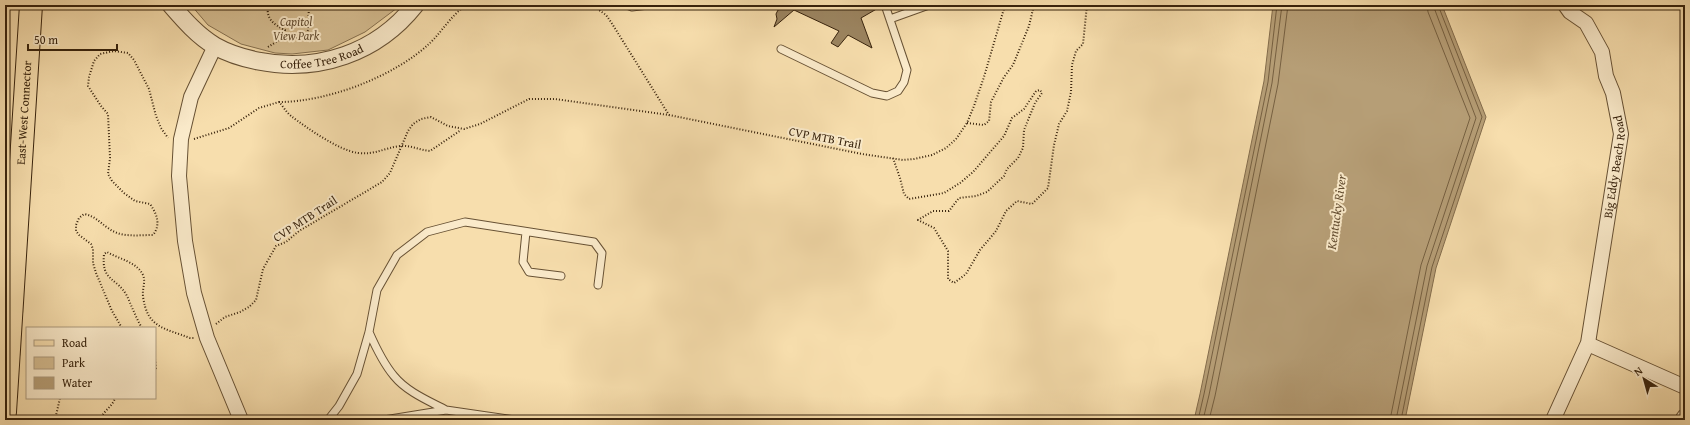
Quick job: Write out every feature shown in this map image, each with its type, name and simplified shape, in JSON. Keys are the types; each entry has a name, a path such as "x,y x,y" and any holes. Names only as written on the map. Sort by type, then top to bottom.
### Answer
{"main road":[{"name":"East-West Connector","path":"5,412 31,5"}],"street":[{"name":"Coffee Tree Road","path":"171,5 190,25 215,46 230,53 272,63 300,64 328,61 351,54 376,41 399,23 415,5"},
{"name":"Big Eddy Beach Road","path":"1553,420 1588,344 1621,134 1618,112 1613,93 1606,76 1602,52 1586,23 1570,12 1565,5"},
{"path":"215,46 191,97 181,139 179,176 185,241 194,294 207,338 241,420"},
{"path":"1588,344 1685,387"}],"lane":[{"path":"627,5 632,7 648,5"},
{"path":"781,49 872,92 886,96 898,91 904,82 907,70 886,5"},
{"path":"890,19 928,5"},
{"path":"328,420 339,406 357,374 369,332 377,290 396,255 427,232 465,222 594,242 602,253 598,285"},
{"path":"526,232 523,262 529,272 561,276"},
{"path":"369,332 380,356 395,377 417,395 446,410"},
{"path":"384,420 446,410 515,420"}],"path":[{"path":"268,5 267,11 269,20 273,25 284,30 284,37 299,38 306,34 308,30 309,5"},
{"path":"188,140 229,128 259,108 278,102 300,101 330,95 365,82 400,66 431,41 458,10 467,5"},
{"path":"592,5 606,15 611,22 669,115"},
{"name":"CVP MTB Trail","path":"400,146 411,146 430,151 462,129 480,124 529,99 555,99 669,115 862,154 914,159 932,155 946,148 956,139 967,123 984,77 1005,5"},
{"path":"967,123 984,125 989,121 991,102 1004,77 1013,65 1029,26 1034,5"},
{"path":"893,158 904,194 909,199 944,193 960,184 978,167 1004,136 1012,118 1024,109 1036,91 1040,90 1042,93 1035,103 1024,130 1023,148 1018,158 1012,163 996,185 987,192 976,196 959,198 949,211 933,211 918,220 934,228 948,251 948,279 954,283 966,274 980,250 996,231 1006,211 1017,201 1032,204 1048,188 1054,144 1059,124 1067,111 1071,92 1072,65 1076,51 1083,44 1087,5"},
{"path":"121,327 112,311 96,273 93,263 93,249 91,244 79,235 76,231 76,225 79,218 84,214 92,216 107,228 117,233 129,236 153,235 156,231 157,225 156,213 150,204 135,200 124,193 112,181 108,174 110,158 108,114 88,86 94,61 100,54 114,51 128,53 134,60 149,89 156,116 161,128 168,138 174,138"},
{"path":"278,102 290,115 323,138 356,153 374,153 387,148 400,146"},
{"name":"CVP MTB Trail","path":"212,328 225,317 240,312 249,307 256,300 263,269 276,246 286,242 299,231 382,182 390,173 400,146 413,124 421,119 431,117 448,126 462,129"},
{"path":"142,327 127,296 120,286 109,278 103,264 104,254 107,252 118,259 129,262 142,274 145,281 143,295 146,310 151,321 159,327 190,338 200,336"},
{"path":"55,420 60,399"},
{"path":"100,420 115,399"}],"green space":[{"name":"Capitol View Park","path":"191,5 401,5 365,32 328,50 292,54 275,53 241,44 208,25"}],"water":[{"name":"Kentucky River","path":"1273,5 1442,5 1486,117 1436,268 1405,420 1194,420 1264,81"}],"building":[{"path":"784,5 880,5 880,7 861,18 872,48 848,35 838,47 831,43 839,31 794,10 774,27 777,19 776,14"}]}
